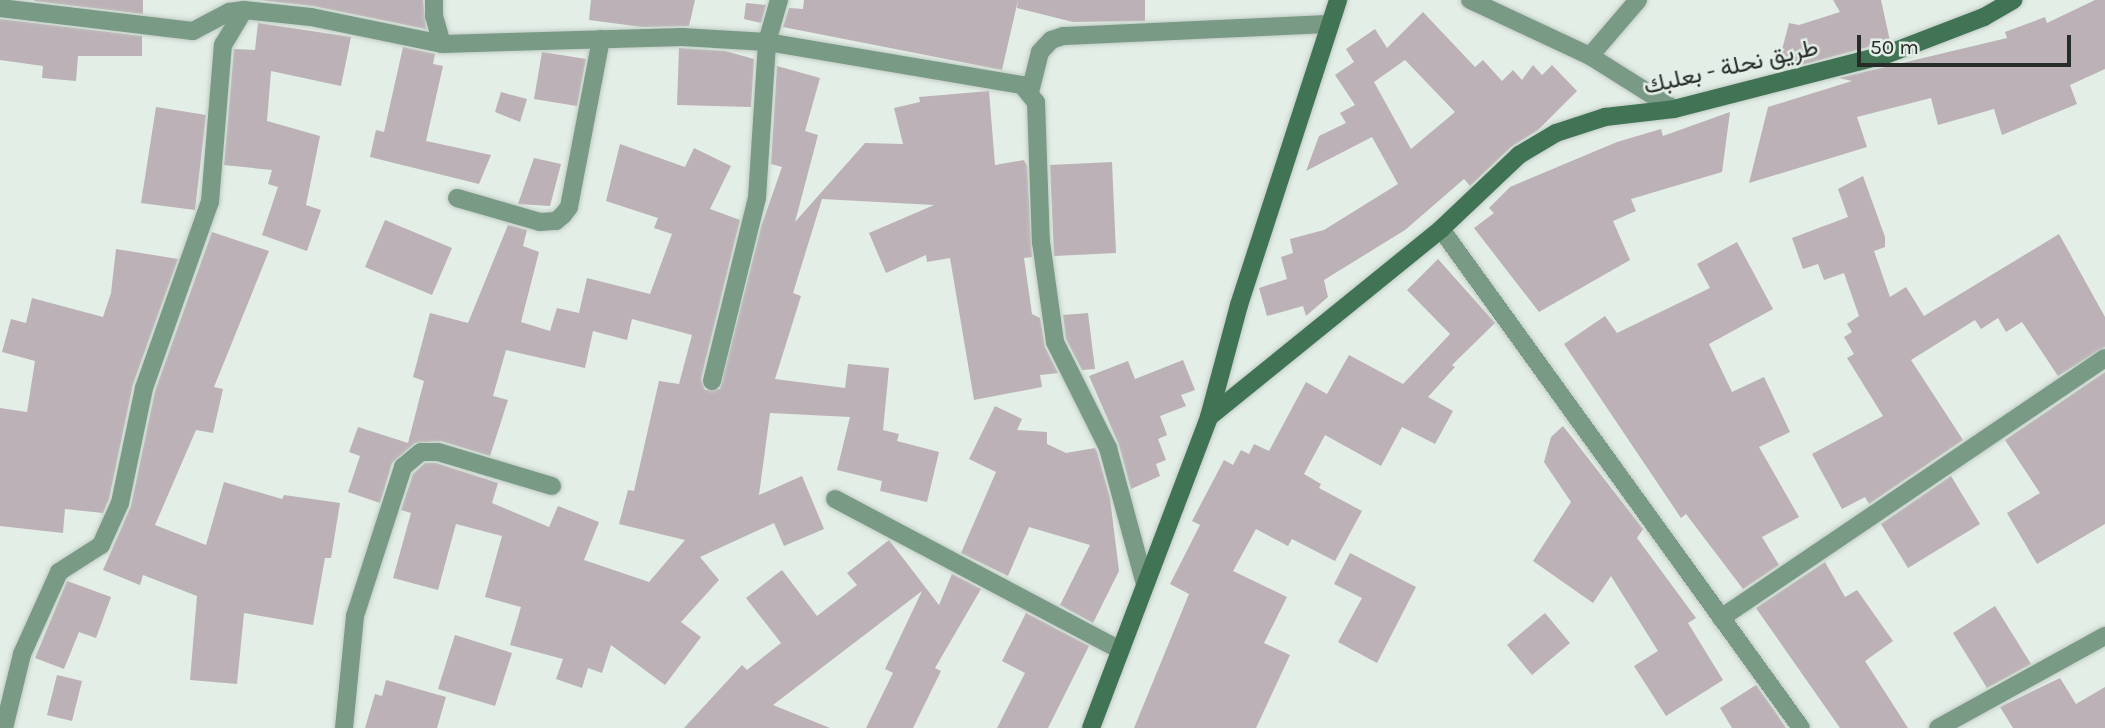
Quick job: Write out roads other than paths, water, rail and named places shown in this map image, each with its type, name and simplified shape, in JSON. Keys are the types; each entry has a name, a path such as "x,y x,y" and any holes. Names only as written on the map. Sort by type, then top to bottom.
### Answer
{"street":[{"path":"434,0 434,16 442,44"},
{"path":"712,381 757,198 767,42 779,0"},
{"path":"1091,728 1209,417 1239,304 1338,0"},
{"path":"1471,0 1590,56 1674,109"},
{"path":"1590,56 1639,0"},
{"name":"طريق نحلة - بعلبك","path":"1209,417 1441,229 1491,178 1556,133 1605,117 1674,109 1885,55 1984,17 2014,0"},
{"path":"4,728 22,654 59,572 101,545 120,503 144,388 210,202 223,45 234,7"},
{"path":"0,8 193,31 234,7 311,17 442,44 682,37 767,42 918,70 987,77 1022,85 1036,102 1041,242 1055,342 1108,449 1145,584"},
{"path":"1030,92 1040,52 1051,40 1063,36 1329,24"},
{"path":"457,198 540,222 556,221 563,215 572,193 601,39"},
{"path":"1441,229 1801,728"},
{"path":"1721,618 2105,358"},
{"path":"344,728 355,616 403,467 421,452 438,452 552,486"},
{"path":"835,499 1120,650"},
{"path":"1938,728 2105,636"}]}
